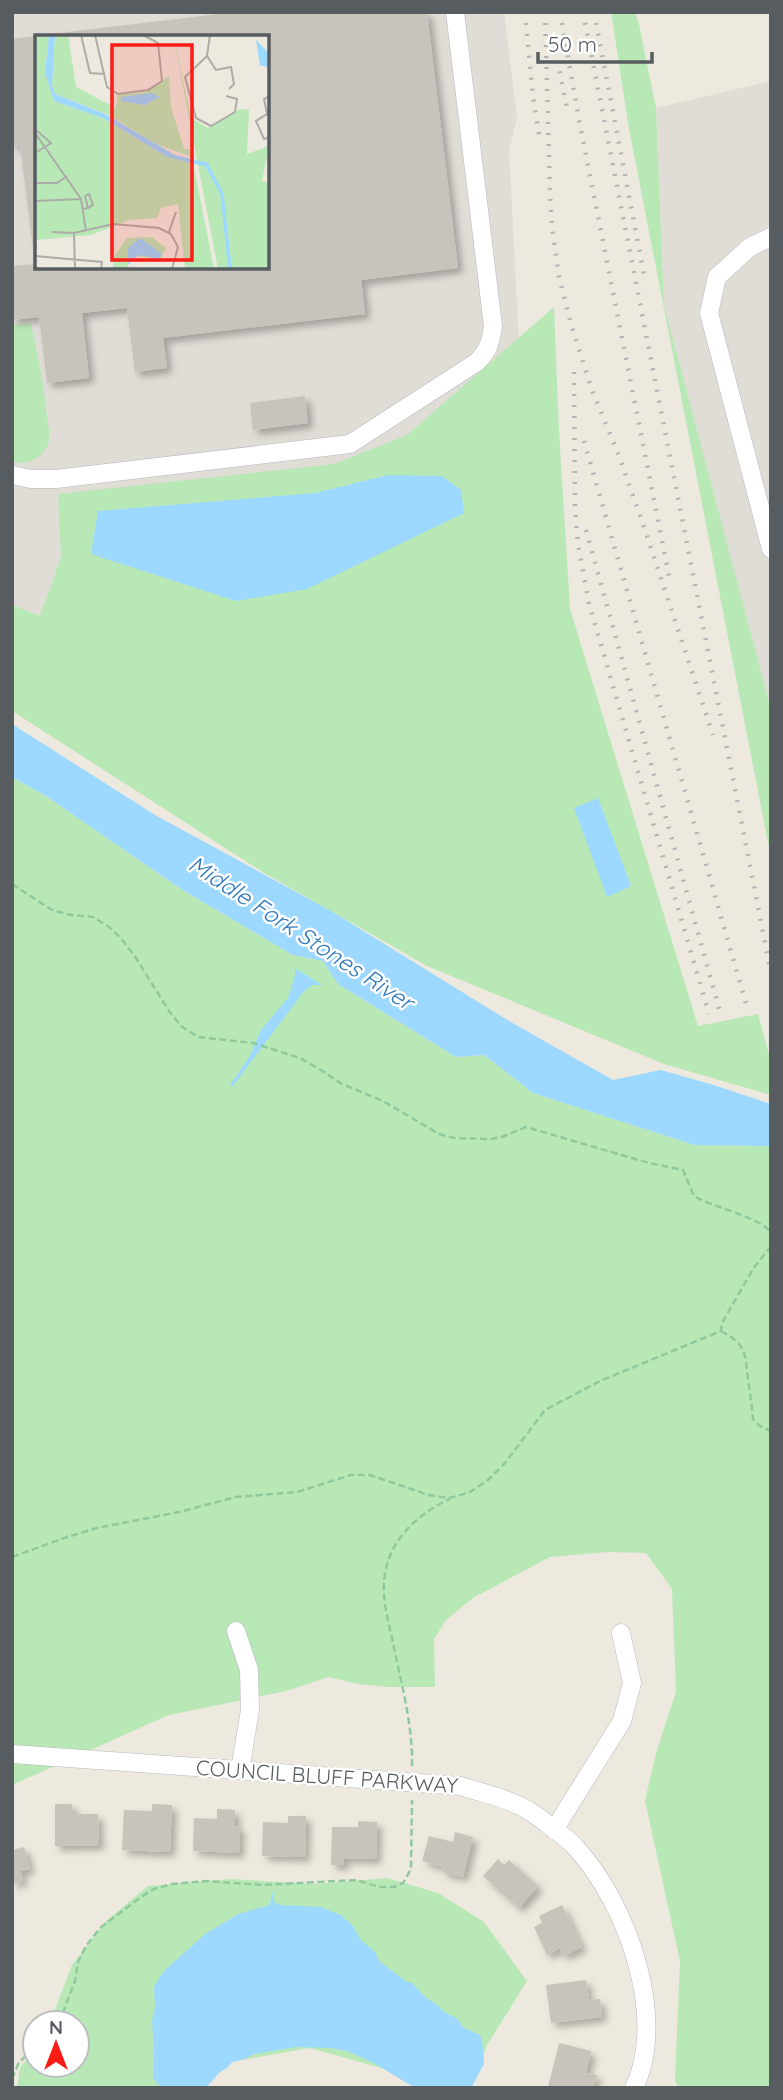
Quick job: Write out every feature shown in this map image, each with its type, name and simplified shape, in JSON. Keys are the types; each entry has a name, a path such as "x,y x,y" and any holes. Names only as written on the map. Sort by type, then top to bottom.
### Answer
{"street":[{"path":"12,475 31,479 56,479 350,444 477,362 487,352 493,327 455,12"},
{"path":"771,237 750,247 717,277 709,313 771,550"},
{"path":"236,1631 249,1670 250,1710 240,1770"},
{"path":"554,1830 622,1721 632,1683 621,1633"},
{"name":"COUNCIL BLUFF PARKWAY","path":"12,1754 461,1786 523,1807 577,1848 614,1900 642,1974 647,2030 641,2074 634,2088"}],"path":[{"path":"12,884 52,910 93,917 109,927 136,958 169,1011 187,1031 198,1037 253,1043 300,1058 342,1084 383,1101 439,1134 454,1139 490,1139 526,1127 649,1163 683,1170 694,1196 747,1218 767,1228 771,1233"},
{"path":"721,1331 722,1324 753,1269 771,1246"},
{"path":"12,1557 97,1528 236,1497 297,1492 351,1475 370,1475 429,1495 449,1498 470,1492 488,1480 505,1463 545,1410 600,1381 721,1331 732,1336 747,1358 753,1419 771,1432"},
{"path":"12,2079 21,2060"}],"shaded area":[{"path":"12,12 504,12 517,118 509,151 520,362 532,508 61,557 40,617 12,605"},
{"path":"771,81 771,709 664,305 656,108"}],"green space":[{"path":"611,12 635,12 639,24 656,108 664,305 771,709 771,858 629,129"},
{"path":"554,307 570,609 698,1026 758,1014 771,1062 771,1095 664,1064 427,966 264,873 12,711 12,605 40,616 61,557 58,494 334,464 407,435"},
{"path":"31,324 49,439 45,450 36,459 18,462 12,461 12,325"},
{"path":"12,777 46,796 181,889 293,955 323,961 338,984 456,1057 484,1055 533,1093 694,1145 771,1146 771,2088 678,2088 675,2080 680,1961 645,1801 656,1753 676,1692 672,1589 646,1553 608,1552 550,1557 473,1598 446,1620 434,1639 435,1687 388,1687 328,1677 286,1691 169,1715 12,1785"},
{"path":"387,1878 438,1893 484,1922 527,1981 487,2045 480,2066 395,2072 310,2048 236,2061 159,2088 17,2088 21,2067 21,2079 91,2079 91,2009 55,2009 72,1965 106,1921 148,1886 230,1879 316,1884"}],"water":[{"path":"388,475 442,476 461,490 464,513 307,589 236,601 91,554 98,511 315,493"},
{"name":"Middle Fork Stones River","path":"12,724 155,815 331,911 509,1021 613,1080 661,1070 771,1104 771,1146 694,1145 533,1093 484,1055 456,1057 338,984 323,961 293,955 181,889 46,796 12,777"},
{"path":"598,798 631,886 607,897 574,808"},
{"path":"290,965 322,985 312,985 304,991 232,1087 230,1085 250,1056 261,1030 288,998 295,976 295,969"},
{"path":"272,1890 274,1902 280,1905 320,1907 341,1915 352,1925 360,1939 374,1951 380,1962 412,1983 426,1998 456,2018 464,2028 480,2035 484,2064 471,2088 415,2088 374,2063 347,2051 296,2047 254,2054 232,2062 206,2088 161,2088 153,2078 154,1987 163,1972 204,1935 238,1914 270,1905"}],"building":[{"path":"235,12 427,12 458,268 361,280 365,314 163,338 167,368 135,372 127,308 82,313 89,378 47,383 39,317 12,320 12,266 35,264 35,270 270,270 270,35 43,35"},
{"path":"35,36 35,264 20,145 12,146 12,39"},
{"path":"305,396 308,423 253,430 250,403"},
{"path":"55,1804 72,1804 73,1814 98,1814 99,1845 55,1846"},
{"path":"152,1804 172,1805 170,1852 122,1850 124,1810 152,1811"},
{"path":"217,1809 235,1810 235,1826 240,1827 239,1853 193,1851 194,1818 217,1819"},
{"path":"288,1816 306,1816 305,1857 262,1856 263,1822 288,1823"},
{"path":"358,1821 377,1822 376,1859 344,1858 344,1865 331,1865 332,1827 358,1827"},
{"path":"455,1832 473,1837 463,1877 442,1872 443,1867 422,1861 429,1836 453,1842"},
{"path":"24,1847 30,1869 20,1871 23,1881 12,1884 12,1850"},
{"path":"498,1859 504,1865 509,1860 538,1886 519,1908 483,1876"},
{"path":"562,1905 582,1947 563,1956 560,1948 547,1955 534,1927 542,1923 539,1916"},
{"path":"586,1980 589,2000 600,1999 602,2017 551,2023 546,1985"},
{"path":"559,2043 591,2051 586,2073 597,2075 593,2088 548,2087"}],"railway":[{"path":"525,12 540,141"},
{"path":"545,12 550,193 559,277 592,390 642,521 713,735"},
{"path":"560,12 669,576"},
{"path":"583,12 771,973"},
{"path":"594,12 645,280"},
{"path":"553,39 567,108"},
{"path":"574,372 575,507 578,544 589,604 709,1014"},
{"path":"584,441 747,1007"},
{"path":"586,530 720,1012"}]}
